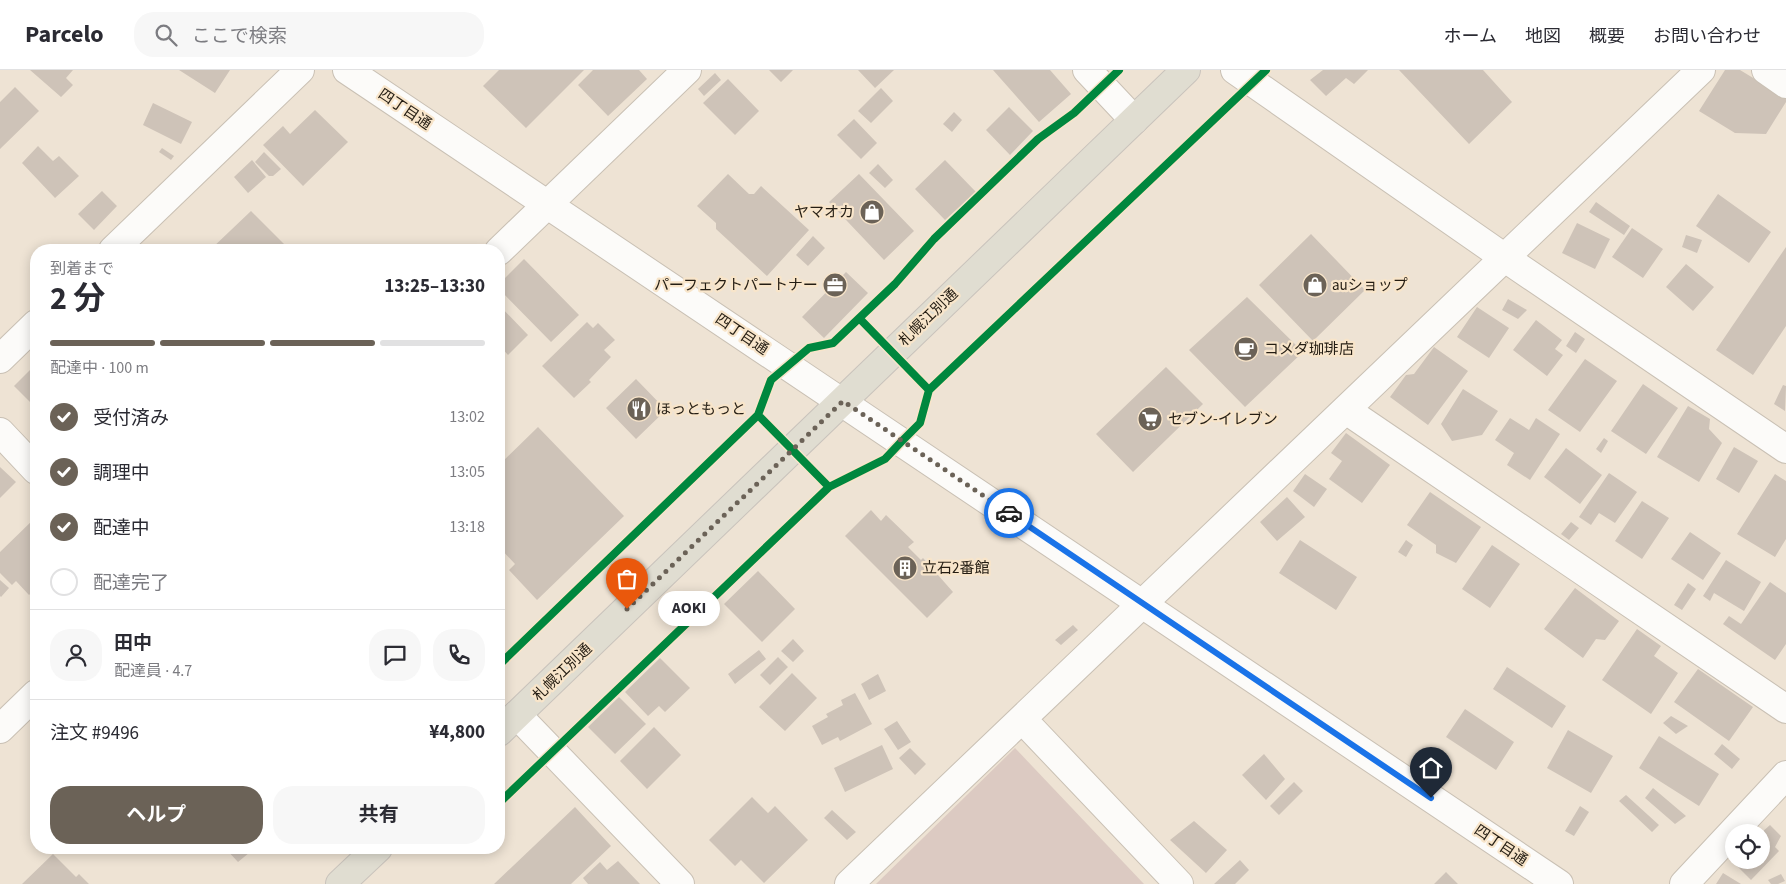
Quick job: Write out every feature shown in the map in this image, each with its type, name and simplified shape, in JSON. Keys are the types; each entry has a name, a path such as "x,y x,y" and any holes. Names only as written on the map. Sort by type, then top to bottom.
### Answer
{"highway":[{"name":"札幌江別通","path":"508,723 1186,70"},
{"path":"340,884 372,854"}],"street":[{"path":"119,244 300,70"},
{"name":"四丁目通","path":"347,70 843,401 1559,884"},
{"path":"505,245 687,70"},
{"path":"1087,70 1134,120"},
{"path":"1235,70 1505,258 1786,449"},
{"path":"849,884 1701,70"},
{"path":"1766,70 1786,84"},
{"path":"0,359 30,330"},
{"path":"1346,410 1786,709"},
{"path":"0,432 30,464"},
{"path":"0,729 30,700"},
{"path":"1022,718 1179,884"},
{"path":"508,723 680,884"},
{"path":"1684,884 1786,775"}],"shaded area":[{"path":"1015,748 1144,884 876,884"}],"building":[{"path":"30,70 73,70 66,78 73,85 61,97"},
{"path":"179,70 230,70 215,93"},
{"path":"499,70 584,70 526,128 483,86"},
{"path":"593,70 639,70 647,79 608,116 578,85"},
{"path":"769,70 793,70 781,82"},
{"path":"858,70 894,70 875,88"},
{"path":"993,70 1050,70 1071,94 1039,122"},
{"path":"1323,70 1368,70 1354,84 1346,78 1326,96 1310,80"},
{"path":"1399,70 1483,70 1512,102 1469,144"},
{"path":"1725,70 1740,70 1786,98 1786,102 1766,134 1735,133 1699,111"},
{"path":"715,73 721,80 704,96 698,89"},
{"path":"728,79 759,111 735,135 703,103"},
{"path":"15,87 39,111 0,149 0,102"},
{"path":"881,88 893,101 871,123 858,111"},
{"path":"153,103 192,122 181,144 143,125"},
{"path":"1009,107 1033,131 1010,155 986,130"},
{"path":"315,110 348,142 303,186 263,145 283,126 290,134"},
{"path":"954,112 962,120 952,132 943,124"},
{"path":"854,119 877,143 861,159 837,135"},
{"path":"38,146 53,161 59,156 79,176 55,198 22,163"},
{"path":"162,148 174,156 171,160 159,152"},
{"path":"264,152 281,169 273,176 269,176 255,162"},
{"path":"252,160 266,177 248,193 234,177"},
{"path":"945,160 976,192 945,220 915,189"},
{"path":"878,164 893,180 885,188 869,173"},
{"path":"728,174 749,194 754,194 761,186 809,230 767,276 716,229 716,223 697,206"},
{"path":"859,174 914,231 884,260 829,202"},
{"path":"102,191 117,206 94,230 78,214"},
{"path":"1718,194 1771,232 1749,263 1696,226"},
{"path":"1596,202 1630,226 1624,235 1589,212"},
{"path":"251,211 284,244 216,244"},
{"path":"1577,223 1610,239 1595,269 1562,253"},
{"path":"1632,228 1663,249 1643,278 1612,257"},
{"path":"1311,234 1365,290 1313,341 1259,285"},
{"path":"1686,235 1702,240 1697,253 1682,247"},
{"path":"813,236 825,248 808,266 796,255"},
{"path":"1786,247 1786,326 1753,375 1716,350"},
{"path":"524,259 579,315 551,342 505,295 505,278"},
{"path":"1686,264 1714,287 1693,311 1666,287"},
{"path":"846,272 868,293 824,338 802,317"},
{"path":"1247,297 1303,352 1245,407 1189,350"},
{"path":"1508,299 1527,310 1518,319 1502,310"},
{"path":"1477,307 1509,328 1489,358 1457,337"},
{"path":"505,311 528,335 508,355 505,352"},
{"path":"1536,320 1562,340 1555,349 1563,355 1547,376 1513,350"},
{"path":"587,322 593,328 598,323 615,340 604,350 611,357 589,380 591,382 574,398 542,366"},
{"path":"1575,332 1585,339 1576,353 1566,346"},
{"path":"1434,347 1468,371 1428,425 1390,397 1406,375 1414,374"},
{"path":"1585,359 1617,381 1580,432 1548,410"},
{"name":"セブン-イレブン","path":"1166,367 1203,404 1133,472 1096,434"},
{"path":"30,370 30,402 14,386"},
{"path":"636,379 666,410 636,439 606,408"},
{"path":"1643,384 1678,408 1646,454 1611,431"},
{"path":"1783,385 1786,386 1785,411 1774,404"},
{"path":"1463,389 1498,411 1482,435 1452,441 1441,424"},
{"path":"1688,406 1710,419 1709,429 1722,443 1699,482 1657,457"},
{"path":"1510,418 1529,430 1536,418 1560,434 1530,480 1507,465 1514,453 1495,440"},
{"path":"538,427 624,516 537,600 509,570 515,564 505,553 505,459"},
{"path":"1346,433 1390,465 1362,503 1329,479 1342,461 1331,453"},
{"path":"1604,438 1608,441 1601,453 1596,449"},
{"path":"1734,447 1758,461 1739,493 1716,479"},
{"path":"1566,448 1602,475 1580,504 1544,477"},
{"path":"0,467 16,482 0,498"},
{"path":"1609,473 1637,492 1615,523 1599,513 1591,525 1579,517"},
{"path":"1305,474 1327,489 1314,507 1293,491"},
{"path":"1775,474 1786,481 1786,539 1775,557 1737,534"},
{"path":"1430,492 1481,527 1456,563 1436,553 1436,545 1407,525"},
{"path":"1287,497 1305,517 1277,541 1260,522"},
{"path":"1642,501 1669,518 1642,559 1615,541"},
{"name":"立石2番館","path":"871,510 881,521 886,515 914,542 908,547 921,560 923,558 953,592 927,618 845,536"},
{"path":"1571,522 1579,528 1569,540 1561,534"},
{"path":"30,523 29,595 16,581 12,585 0,573 0,552"},
{"path":"1690,532 1721,553 1703,580 1671,559"},
{"path":"1300,540 1357,577 1336,610 1279,573"},
{"path":"1406,540 1413,545 1406,557 1398,552"},
{"path":"1492,545 1520,564 1490,608 1462,589"},
{"path":"1726,560 1761,582 1744,611 1714,593 1710,601 1703,596"},
{"path":"758,571 795,609 762,642 724,604"},
{"path":"0,580 9,588 1,597 0,596"},
{"path":"1770,582 1786,593 1786,644 1775,660 1723,624 1729,616 1741,624"},
{"path":"1688,583 1696,589 1682,610 1674,605"},
{"path":"1575,588 1619,621 1605,640 1596,639 1583,658 1544,629"},
{"path":"1073,625 1078,630 1061,645 1055,640"},
{"path":"1637,629 1661,646 1654,656 1678,673 1651,714 1602,680"},
{"path":"793,639 804,651 793,662 781,651"},
{"path":"759,650 766,659 735,684 728,674"},
{"path":"778,657 788,667 770,685 760,675"},
{"path":"660,658 690,688 665,712 659,706 648,716 625,692"},
{"path":"1507,667 1566,706 1552,728 1493,689"},
{"path":"1698,669 1753,707 1729,741 1674,702"},
{"path":"792,673 817,698 785,731 759,707"},
{"path":"878,674 886,691 869,700 861,684"},
{"path":"855,693 872,724 840,741 838,737 822,745 812,726 828,717 826,714 843,705 841,700"},
{"path":"619,697 646,724 615,754 588,727"},
{"path":"1465,709 1514,742 1496,770 1446,737"},
{"path":"1671,716 1688,726 1676,734 1663,723"},
{"path":"897,721 911,742 898,750 884,729"},
{"path":"654,727 681,755 647,789 620,761"},
{"path":"1568,730 1613,756 1591,793 1547,768"},
{"path":"1659,736 1719,774 1699,806 1639,768"},
{"path":"1722,744 1740,759 1732,769 1714,754"},
{"path":"882,745 893,769 845,792 834,768"},
{"path":"910,748 926,764 915,775 899,758"},
{"path":"1264,754 1285,779 1266,800 1242,775"},
{"path":"1294,782 1303,791 1279,815 1270,806"},
{"path":"1653,788 1686,816 1675,824 1645,798"},
{"path":"1626,795 1659,825 1652,832 1619,801"},
{"path":"752,797 768,813 775,806 808,840 764,883 741,860 735,866 709,840"},
{"path":"1580,806 1589,812 1574,836 1565,831"},
{"path":"575,807 611,846 571,884 494,884"},
{"path":"832,810 856,832 847,840 824,818"},
{"path":"1194,821 1227,850 1206,873 1170,840"},
{"path":"1770,825 1781,836 1775,847 1779,851 1770,860"},
{"path":"53,854 76,877 79,874 89,884 22,884"},
{"path":"231,854 248,854 238,862"},
{"path":"1240,860 1249,870 1235,884 1214,884"},
{"path":"618,861 640,884 588,884 583,878 600,862 607,870"},
{"path":"1740,869 1762,869 1751,880"},
{"path":"1446,872 1458,884 1434,884"},
{"path":"1723,873 1741,884 1716,884"},
{"path":"1781,874 1785,881 1771,884 1768,880"}],"cycle path":[{"path":"505,659 758,415 771,380 809,348 833,343 895,284 934,239 1038,139 1074,113 1119,70"},
{"path":"505,797 829,487 885,459 920,423 929,390 1266,70"},
{"path":"859,318 929,390"},
{"path":"758,415 829,487"}],"way so far":[{"path":"627,609 843,401 1009,513"}],"place":[{"name":"ヤマオカ","path":"872,212"},
{"name":"パーフェクトパートナー","path":"835,285"},
{"name":"auショップ","path":"1315,285"},
{"name":"コメダ珈琲店","path":"1246,349"},
{"name":"ほっともっと","path":"639,409"},
{"name":"セブン-イレブン","path":"1150,419"},
{"name":"立石2番館","path":"905,568"},
{"name":"AOKI","path":"627,609"}],"route":[{"path":"1009,513 1431,798"}]}
